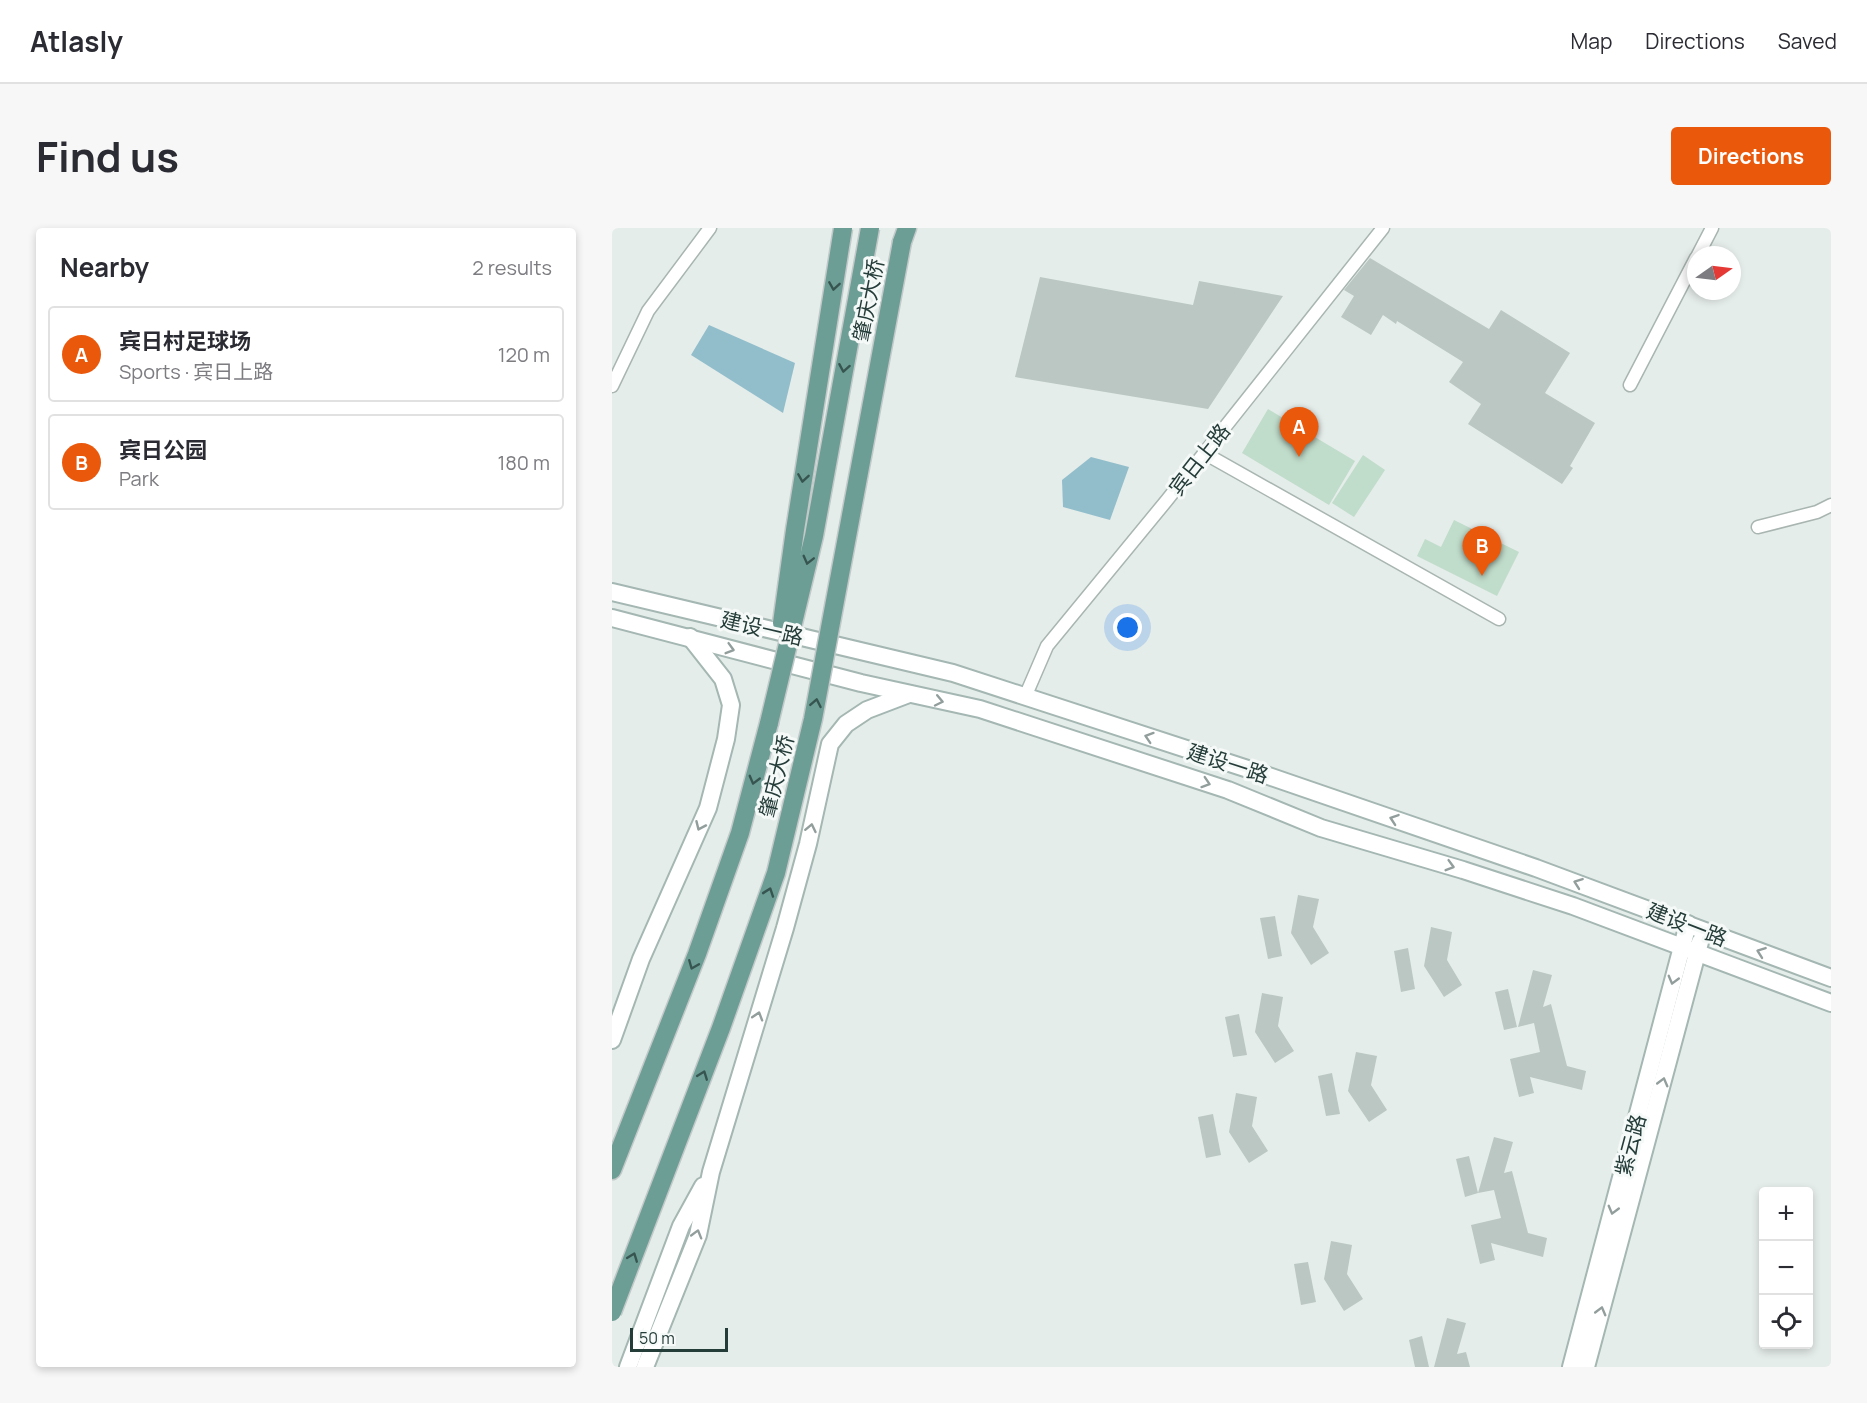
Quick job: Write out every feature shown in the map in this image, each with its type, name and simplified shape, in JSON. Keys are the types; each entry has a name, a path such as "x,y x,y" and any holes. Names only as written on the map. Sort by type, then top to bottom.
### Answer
{"main road":[{"path":"769,723 795,530 843,228"},
{"name":"肇庆大桥","path":"612,1170 697,954 740,833 814,536 870,228"},
{"name":"肇庆大桥","path":"612,1312 722,1028 776,873 813,719 904,233"},
{"name":"建设一路","path":"612,592 953,673 1287,782 1536,868 1823,975"},
{"name":"建设一路","path":"612,618 784,664 991,713 1228,790 1321,828 1574,906 1831,1003"},
{"path":"612,1040 641,959 708,808 726,739 731,705 723,679 690,637"},
{"path":"645,1367 698,1235 711,1172 788,918 808,844 830,744 846,724 867,710 909,694"},
{"name":"紫云路","path":"1586,1367 1696,927"},
{"name":"紫云路","path":"1571,1367 1690,950"},
{"path":"1806,994 1823,975"},
{"path":"628,1367 681,1226 711,1172"}],"street":[{"path":"612,386 615,370 648,311 710,228"},
{"name":"宾日上路","path":"1025,697 1047,646 1383,228"},
{"path":"1702,246 1712,228"},
{"path":"1630,385 1687,275"},
{"path":"1204,453 1499,619"},
{"path":"1758,527 1817,512 1831,505"}],"green space":[{"path":"1268,409 1355,461 1329,505 1242,453"},
{"path":"1363,455 1385,470 1354,517 1332,503"},
{"path":"1454,520 1519,552 1497,596 1417,556 1425,539 1441,547"}],"water":[{"path":"709,325 795,363 783,413 691,355"},
{"path":"1091,457 1129,467 1110,520 1063,507 1062,480"}],"building":[{"path":"1370,258 1489,329 1501,310 1570,353 1545,393 1595,423 1570,466 1573,468 1562,484 1468,424 1481,404 1449,382 1463,362 1397,321 1396,324 1383,315 1371,335 1341,317 1354,296 1344,290"},
{"path":"1040,277 1193,305 1199,281 1283,296 1208,409 1015,377"},
{"path":"1298,895 1319,899 1313,927 1329,953 1311,965 1291,933"},
{"path":"1275,916 1282,956 1268,959 1260,918"},
{"path":"1431,927 1452,932 1447,960 1462,985 1444,997 1424,966"},
{"path":"1408,948 1415,989 1401,992 1394,951"},
{"path":"1533,970 1552,975 1543,1007 1551,1004 1567,1066 1586,1071 1582,1090 1530,1077 1534,1093 1519,1097 1510,1059 1540,1052 1534,1023 1518,1027"},
{"path":"1508,989 1517,1027 1504,1030 1495,992"},
{"path":"1262,993 1283,997 1278,1026 1294,1051 1275,1063 1255,1032"},
{"path":"1239,1014 1247,1055 1233,1057 1225,1017"},
{"path":"1356,1052 1377,1056 1371,1085 1387,1110 1369,1122 1348,1091"},
{"path":"1332,1073 1340,1114 1326,1116 1318,1076"},
{"path":"1236,1093 1257,1097 1252,1126 1268,1151 1249,1163 1229,1132"},
{"path":"1213,1114 1221,1155 1206,1158 1198,1117"},
{"path":"1494,1137 1513,1142 1504,1173 1512,1171 1528,1233 1547,1238 1543,1257 1491,1243 1495,1260 1480,1264 1471,1225 1501,1218 1494,1190 1478,1193"},
{"path":"1469,1156 1478,1193 1465,1197 1456,1159"},
{"path":"1331,1241 1352,1245 1347,1274 1363,1299 1344,1311 1324,1279"},
{"path":"1308,1262 1316,1302 1301,1305 1294,1264"},
{"path":"1447,1318 1466,1323 1457,1354 1466,1352 1470,1367 1434,1367"},
{"path":"1422,1336 1429,1367 1415,1367 1409,1340"}],"place":[{"name":"宾日村足球场","path":"1299,457"},
{"name":"宾日公园","path":"1482,576"}]}
